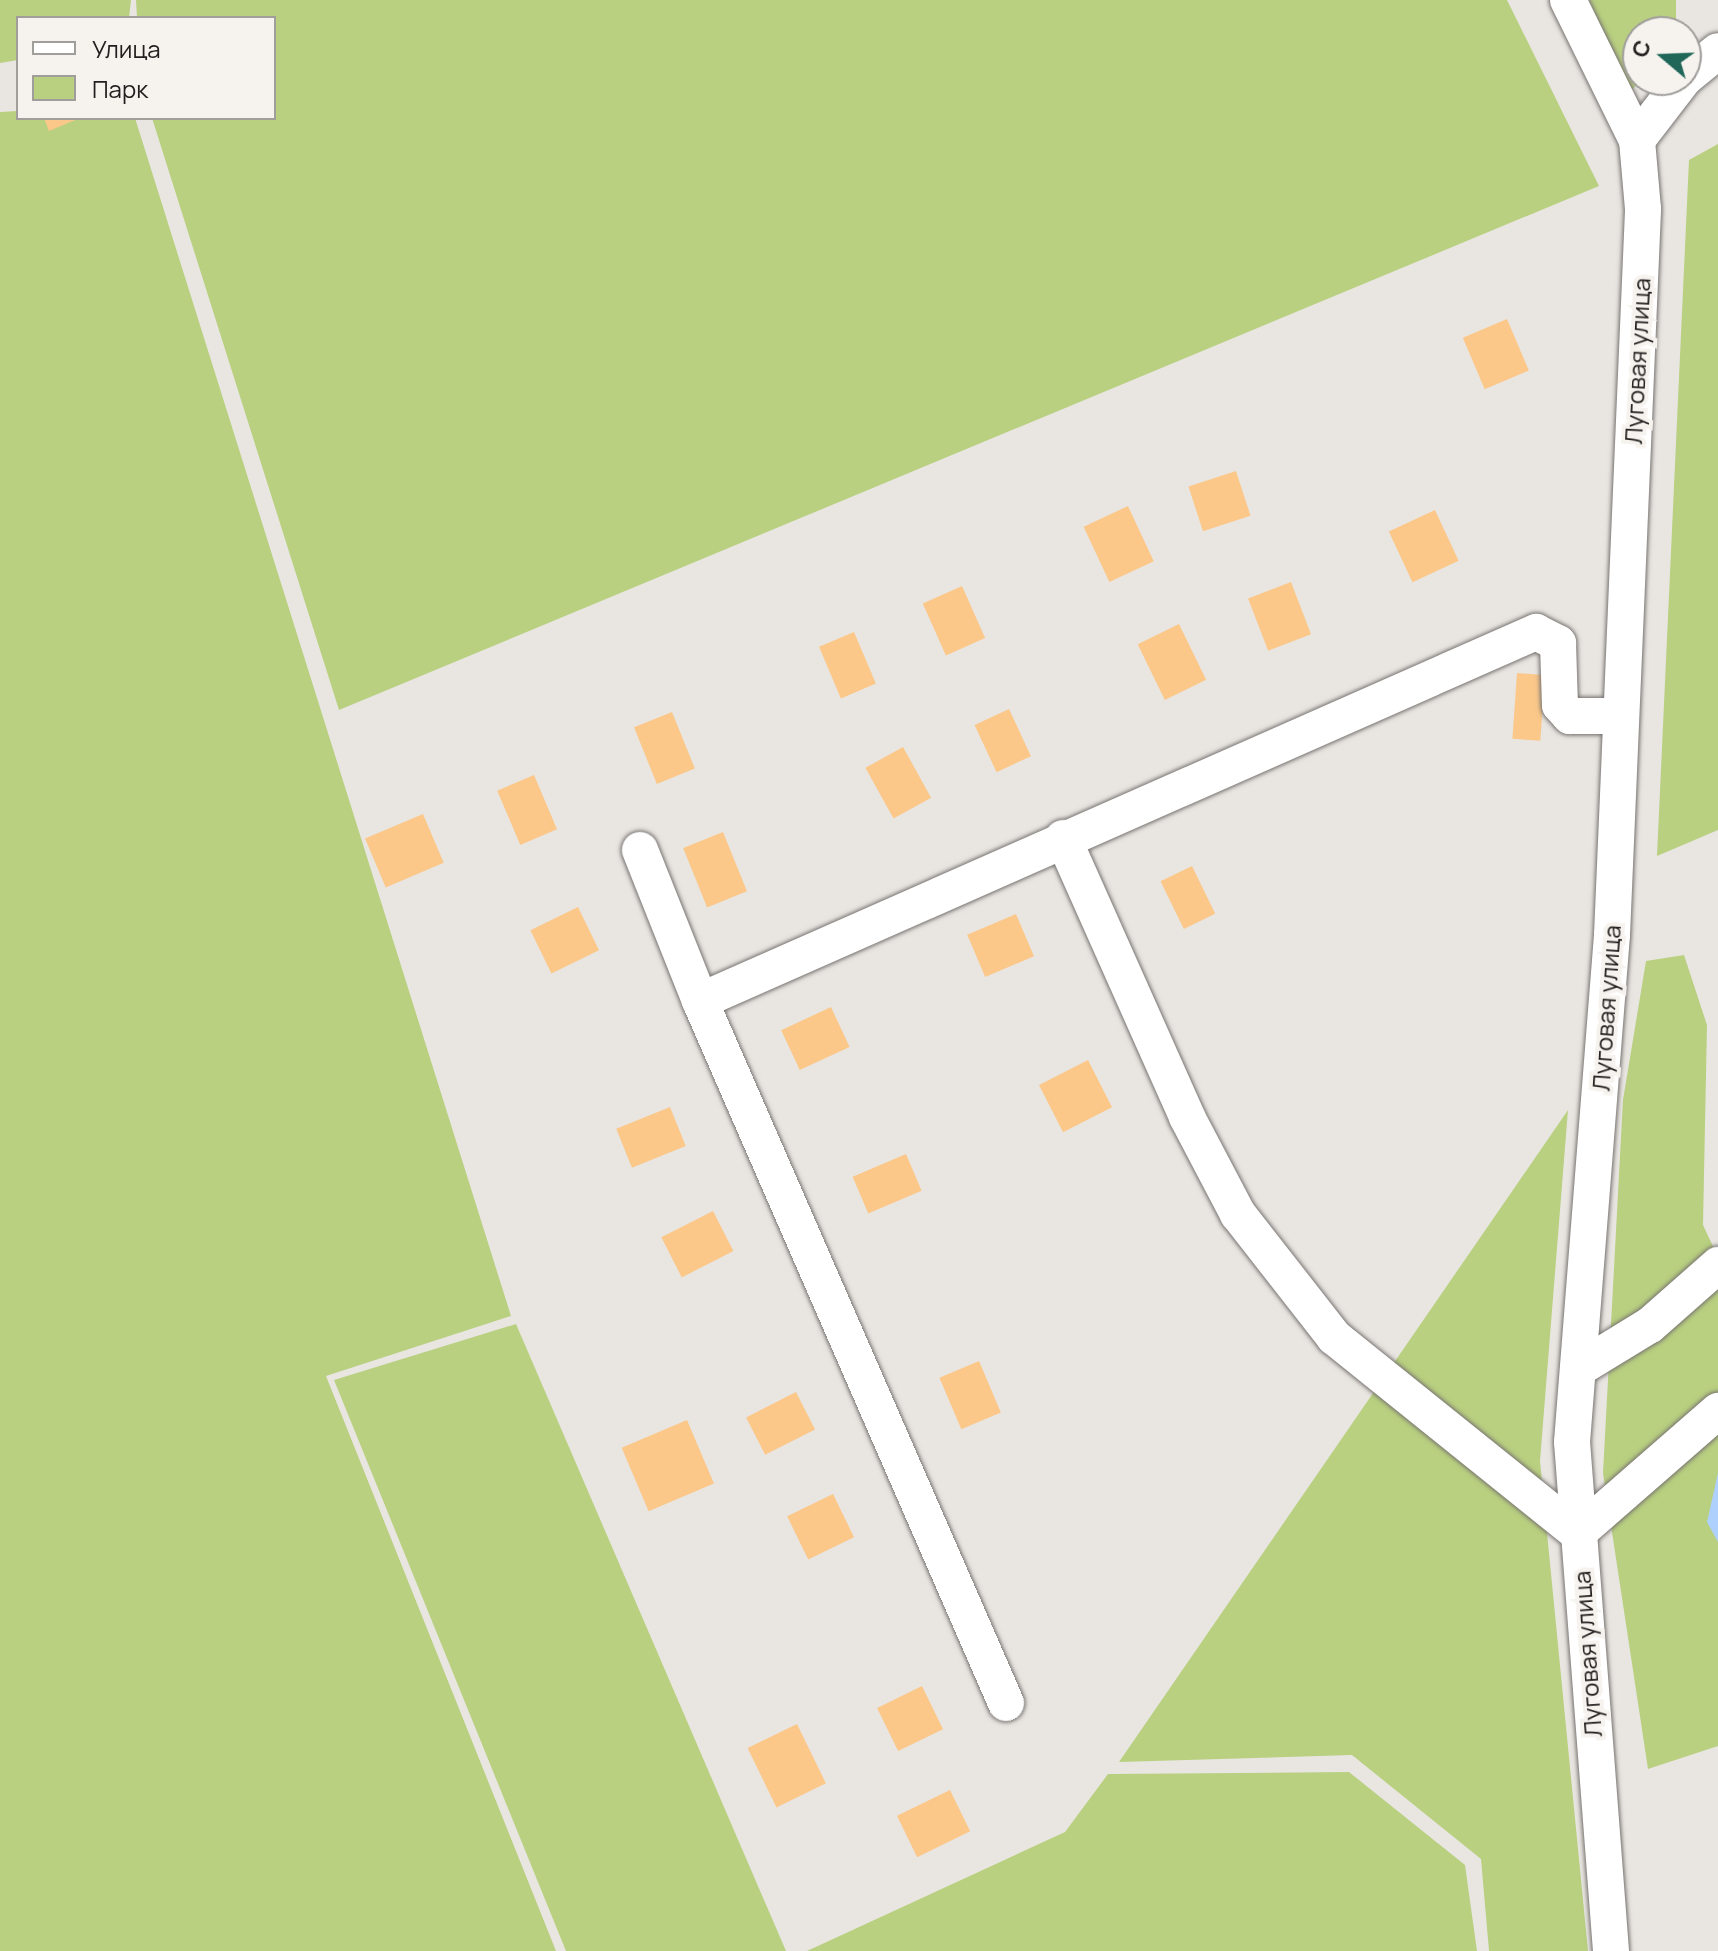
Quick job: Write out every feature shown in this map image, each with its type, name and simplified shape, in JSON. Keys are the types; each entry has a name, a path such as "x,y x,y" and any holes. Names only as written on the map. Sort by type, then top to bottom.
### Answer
{"lane":[{"path":"1568,0 1637,140 1674,96"},
{"name":"Луговая улица","path":"1611,1951 1572,1442 1621,716 1643,209 1637,140"},
{"path":"700,1001 1063,838 1536,632 1558,643 1560,705 1570,716 1621,716"},
{"path":"1063,838 1187,1117 1238,1214 1334,1337 1578,1533 1718,1411"},
{"path":"640,850 700,1001 1006,1703"},
{"path":"1578,1369 1650,1325 1718,1265"}],"green space":[{"path":"0,0 131,0 129,16 16,16 16,60 0,63"},
{"path":"136,0 1507,0 1599,186 339,710 153,120 276,120 276,16 137,16"},
{"path":"1589,0 1676,0 1676,16 1622,16 1622,76"},
{"path":"16,111 16,120 136,120 511,1316 326,1376 556,1951 0,1951 0,112"},
{"path":"1718,144 1718,830 1657,856 1689,160"},
{"path":"1684,955 1707,1025 1703,1225 1718,1257 1718,1746 1648,1769 1603,1473 1623,1100 1646,961"},
{"path":"1568,1110 1540,1461 1588,1951 1489,1951 1481,1859 1352,1755 1119,1762"},
{"path":"516,1324 786,1951 566,1951 334,1380"},
{"path":"1349,1772 1465,1865 1477,1951 807,1951 1065,1832 1108,1774"}],"water":[{"path":"1718,1473 1718,1542 1707,1522"}],"building":[{"path":"45,120 75,120 49,131"},
{"path":"1507,319 1529,371 1485,389 1463,338"},
{"path":"1236,471 1251,516 1203,531 1188,486"},
{"path":"1128,506 1154,561 1109,582 1084,527"},
{"path":"1435,510 1459,561 1412,582 1389,532"},
{"path":"1291,582 1311,634 1268,651 1248,598"},
{"path":"962,586 985,638 946,656 923,603"},
{"path":"1179,624 1206,680 1165,700 1138,644"},
{"path":"854,632 876,684 841,698 819,647"},
{"path":"1517,673 1545,675 1540,741 1512,739"},
{"path":"1009,709 1031,756 997,772 975,725"},
{"path":"672,712 695,769 657,784 634,727"},
{"path":"903,747 931,798 894,819 865,768"},
{"path":"534,775 557,829 520,845 497,791"},
{"path":"423,814 444,863 386,887 365,839"},
{"path":"723,832 747,891 707,907 683,848"},
{"path":"1192,866 1215,914 1184,929 1161,881"},
{"path":"578,907 599,950 551,973 530,930"},
{"path":"1016,914 1034,956 985,977 967,935"},
{"path":"831,1007 850,1047 800,1070 781,1030"},
{"path":"1088,1060 1112,1107 1063,1132 1039,1085"},
{"path":"670,1107 686,1146 632,1168 616,1129"},
{"path":"906,1154 922,1191 868,1213 853,1177"},
{"path":"713,1211 733,1251 682,1277 661,1237"},
{"path":"979,1361 1001,1413 961,1429 939,1378"},
{"path":"796,1392 815,1429 765,1455 746,1417"},
{"path":"687,1420 714,1484 649,1511 622,1448"},
{"path":"833,1494 854,1537 808,1559 787,1516"},
{"path":"922,1686 943,1729 898,1751 877,1708"},
{"path":"797,1724 826,1783 776,1807 748,1748"},
{"path":"950,1790 970,1831 917,1857 897,1816"}]}
